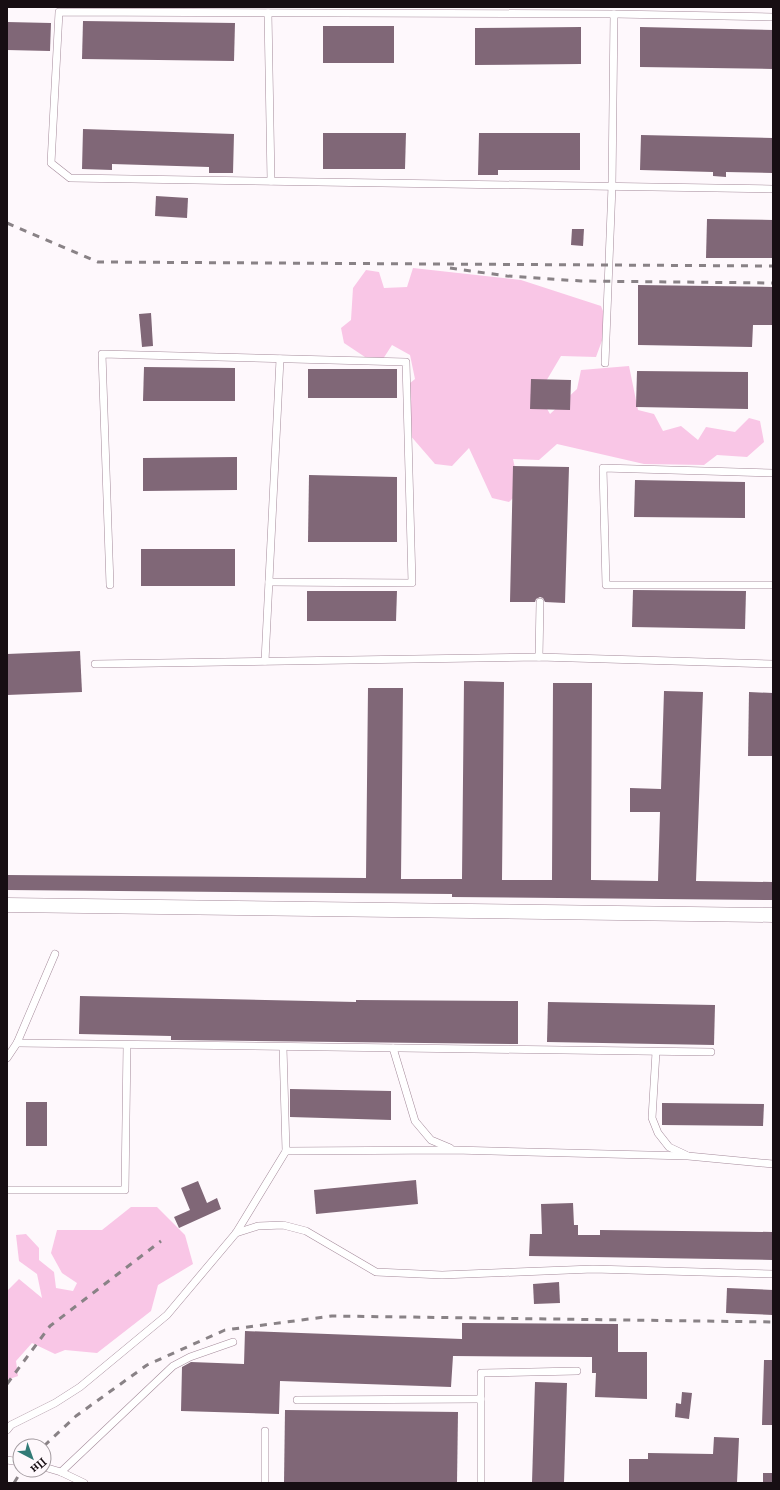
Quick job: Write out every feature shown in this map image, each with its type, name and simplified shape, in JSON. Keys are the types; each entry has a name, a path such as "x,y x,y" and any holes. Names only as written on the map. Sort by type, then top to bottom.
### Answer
{"street":[{"path":"7,905 773,914"}],"lane":[{"path":"773,17 614,14 59,12 51,163 70,178 773,189"},
{"path":"268,13 272,181"},
{"path":"605,363 612,186 614,14"},
{"path":"110,585 102,354 406,362 412,583 269,582"},
{"path":"265,661 280,359"},
{"path":"773,473 603,468 606,585 773,585"},
{"path":"539,657 540,602"},
{"path":"95,664 539,657 773,664"},
{"path":"7,1058 17,1044 55,954"},
{"path":"17,1044 712,1052"},
{"path":"7,1190 125,1190 127,1045"},
{"path":"7,1430 11,1425 55,1403 80,1387 167,1315 236,1233 286,1151 283,1047"},
{"path":"393,1048 415,1121 431,1140 454,1150"},
{"path":"656,1052 652,1118 658,1133 669,1147 688,1156"},
{"path":"286,1151 454,1150 688,1156 773,1164"},
{"path":"236,1233 258,1226 283,1225 306,1231 376,1272 442,1275 594,1269 773,1274"},
{"path":"61,1472 173,1366 190,1357 234,1342"},
{"path":"481,1483 481,1373 577,1371"},
{"path":"297,1400 481,1399"},
{"path":"265,1431 265,1483"},
{"path":"52,1469 84,1483"}],"shaded area":[{"path":"413,268 521,280 601,306 608,324 596,357 561,356 545,383 534,386 550,414 577,389 581,370 629,366 638,410 654,414 663,431 681,426 698,440 706,427 735,432 749,418 760,421 764,442 747,457 717,455 704,465 644,464 557,444 539,460 513,459 520,491 509,502 492,498 469,448 452,466 435,464 409,434 404,388 415,379 410,355 392,345 383,359 368,359 344,343 341,328 351,320 353,288 366,270 379,272 384,288 407,287"},
{"path":"131,1207 157,1207 185,1235 193,1264 158,1285 151,1311 97,1353 65,1350 55,1354 32,1343 16,1361 18,1376 7,1380 7,1291 19,1279 42,1298 37,1274 19,1261 16,1235 26,1234 39,1248 39,1260 54,1272 56,1288 73,1291 77,1283 62,1273 51,1253 57,1230 102,1230"}],"building":[{"path":"83,21 235,23 234,61 82,59"},
{"path":"7,22 51,23 50,51 7,50"},
{"path":"323,26 394,26 394,63 323,63"},
{"path":"581,27 581,64 475,65 475,28"},
{"path":"640,27 773,30 773,69 640,67"},
{"path":"83,129 234,134 233,173 209,173 209,167 112,164 112,170 82,169"},
{"path":"323,133 406,133 405,169 323,169"},
{"path":"479,133 580,133 580,170 498,170 498,175 478,175"},
{"path":"641,135 773,138 773,173 726,172 726,177 713,176 713,172 640,170"},
{"path":"156,196 188,198 187,218 155,216"},
{"path":"707,219 773,220 773,258 706,258"},
{"path":"572,229 584,229 583,246 571,245"},
{"path":"638,285 773,287 773,325 753,325 752,347 638,345"},
{"path":"151,313 153,346 142,347 139,314"},
{"path":"144,367 235,368 235,401 143,401"},
{"path":"308,369 397,369 397,398 308,398"},
{"path":"637,371 748,372 748,409 636,407"},
{"path":"531,379 571,380 570,410 530,409"},
{"path":"237,457 237,490 143,491 143,458"},
{"path":"513,466 569,467 565,603 545,602 543,598 540,597 536,599 535,602 510,602"},
{"path":"309,475 397,477 397,542 308,542"},
{"path":"635,480 745,482 745,518 634,517"},
{"path":"141,549 235,549 235,586 141,586"},
{"path":"633,590 746,591 745,629 632,627"},
{"path":"307,591 397,591 396,621 307,621"},
{"path":"80,651 82,692 7,695 7,654"},
{"path":"464,681 504,682 502,880 552,880 553,683 592,683 591,880 658,881 660,812 630,812 630,788 661,789 664,691 703,692 696,881 773,882 773,900 452,897 452,894 7,890 7,875 366,878 368,688 403,688 401,879 462,879"},
{"path":"749,692 773,693 773,756 748,756"},
{"path":"80,996 356,1002 356,1000 518,1001 518,1044 171,1040 171,1036 79,1034"},
{"path":"548,1002 715,1005 714,1045 547,1042"},
{"path":"290,1089 391,1091 391,1120 290,1117"},
{"path":"26,1102 47,1102 47,1146 26,1146"},
{"path":"662,1103 764,1104 763,1126 662,1125"},
{"path":"416,1180 418,1204 316,1214 314,1190"},
{"path":"198,1181 207,1203 217,1198 221,1209 179,1228 174,1217 190,1210 181,1188"},
{"path":"573,1203 574,1225 578,1225 578,1235 600,1235 600,1230 773,1232 773,1260 529,1256 530,1234 542,1234 541,1204"},
{"path":"559,1282 560,1303 534,1304 533,1284"},
{"path":"727,1288 773,1290 773,1315 726,1313"},
{"path":"462,1323 618,1324 618,1352 647,1352 647,1399 595,1397 596,1373 592,1373 592,1357 453,1356 451,1387 280,1381 279,1414 181,1411 182,1367 191,1362 244,1364 245,1331 462,1339"},
{"path":"764,1360 773,1360 773,1425 762,1425"},
{"path":"535,1382 567,1383 564,1483 532,1483"},
{"path":"682,1392 692,1393 689,1419 675,1417 676,1403 681,1404"},
{"path":"285,1410 458,1412 457,1483 284,1483"},
{"path":"714,1437 739,1438 737,1483 629,1483 629,1459 648,1459 648,1453 713,1454"},
{"path":"763,1473 773,1473 773,1483 763,1483"}],"railway":[{"path":"7,223 98,262 773,266"},
{"path":"450,268 507,276 581,281 773,283"},
{"path":"7,1384 50,1326 161,1241"},
{"path":"52,1438 76,1416 147,1365 225,1330 332,1316 773,1322"},
{"path":"14,1483 17,1478"}]}
